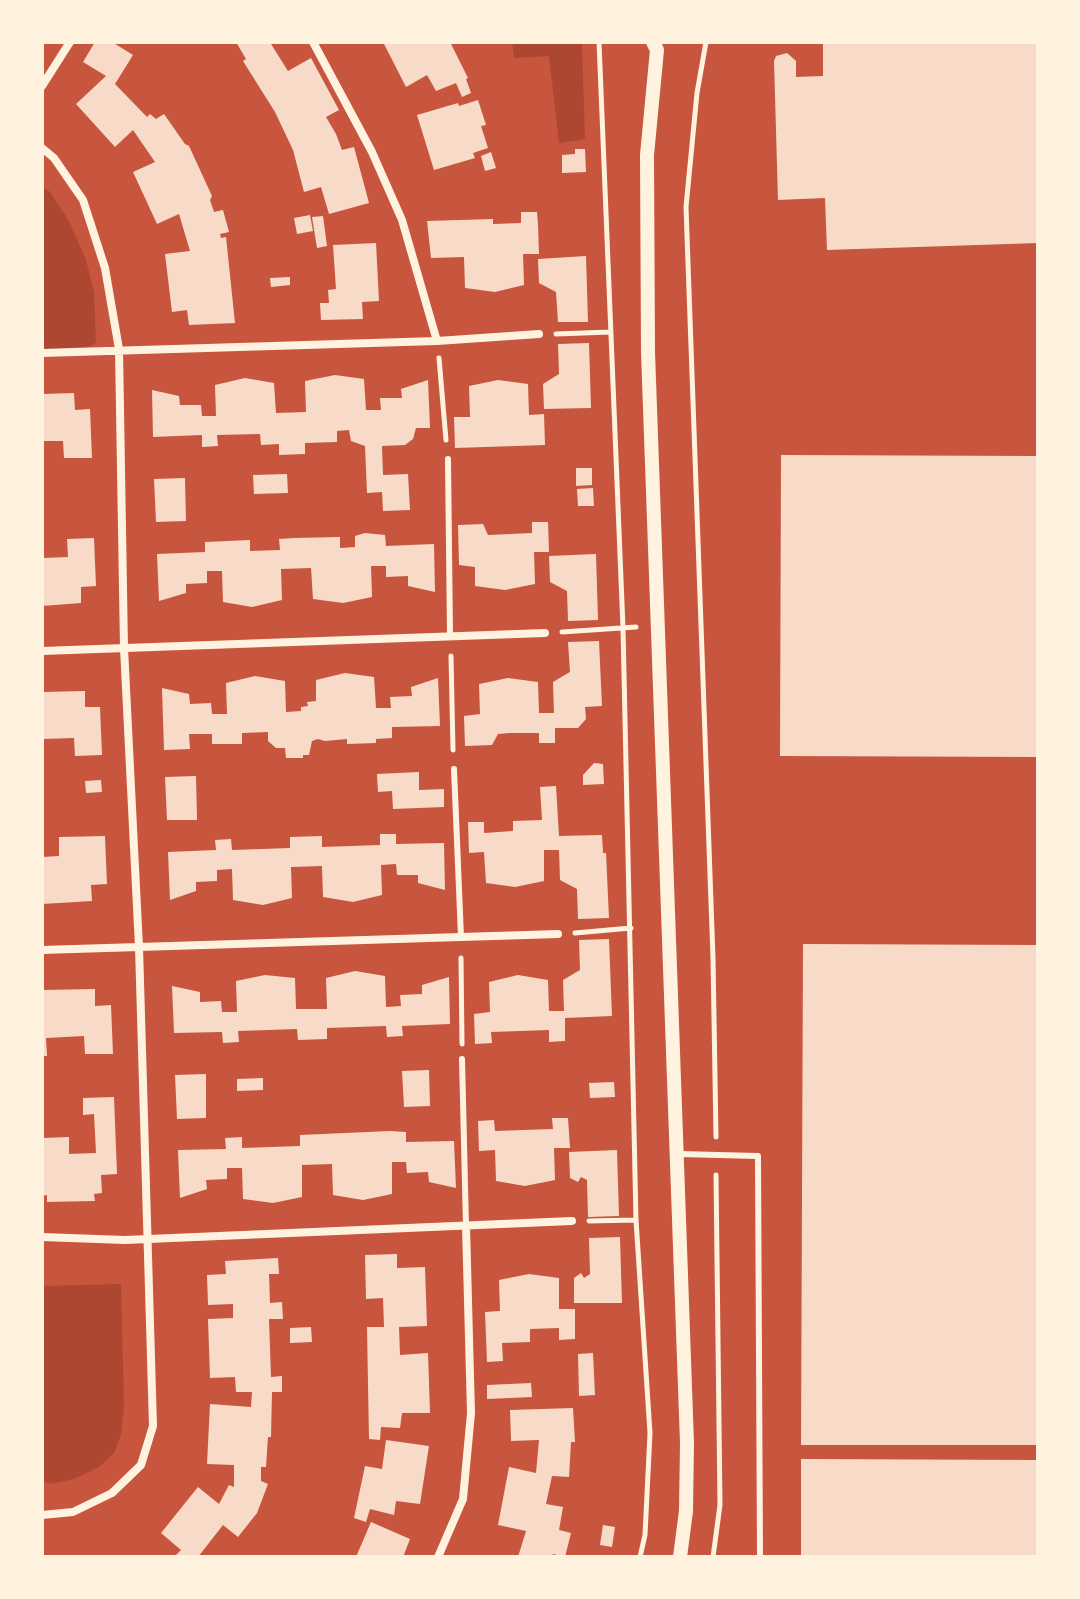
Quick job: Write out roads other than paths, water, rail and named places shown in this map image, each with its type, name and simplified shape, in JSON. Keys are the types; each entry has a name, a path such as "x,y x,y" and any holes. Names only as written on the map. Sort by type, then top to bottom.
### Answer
{"street":[{"path":"42,86 70,42"},
{"path":"313,42 372,152 402,220 437,341"},
{"path":"658,45 647,155 648,352 687,1443 686,1511 680,1557"},
{"path":"42,148 54,158 83,200 105,268 119,349 124,648 139,947 153,1426 141,1465 112,1493 73,1512 42,1515"},
{"path":"42,353 437,341 539,334"},
{"path":"42,651 545,633"},
{"path":"42,950 558,934"},
{"path":"42,1237 147,1239 572,1221"},
{"path":"438,1557 463,1499 471,1413 466,1226"}],"lane":[{"path":"448,459 450,635"},
{"path":"454,769 461,937"},
{"path":"462,1059 466,1226"},
{"path":"677,1154 758,1156 760,1557"}]}
